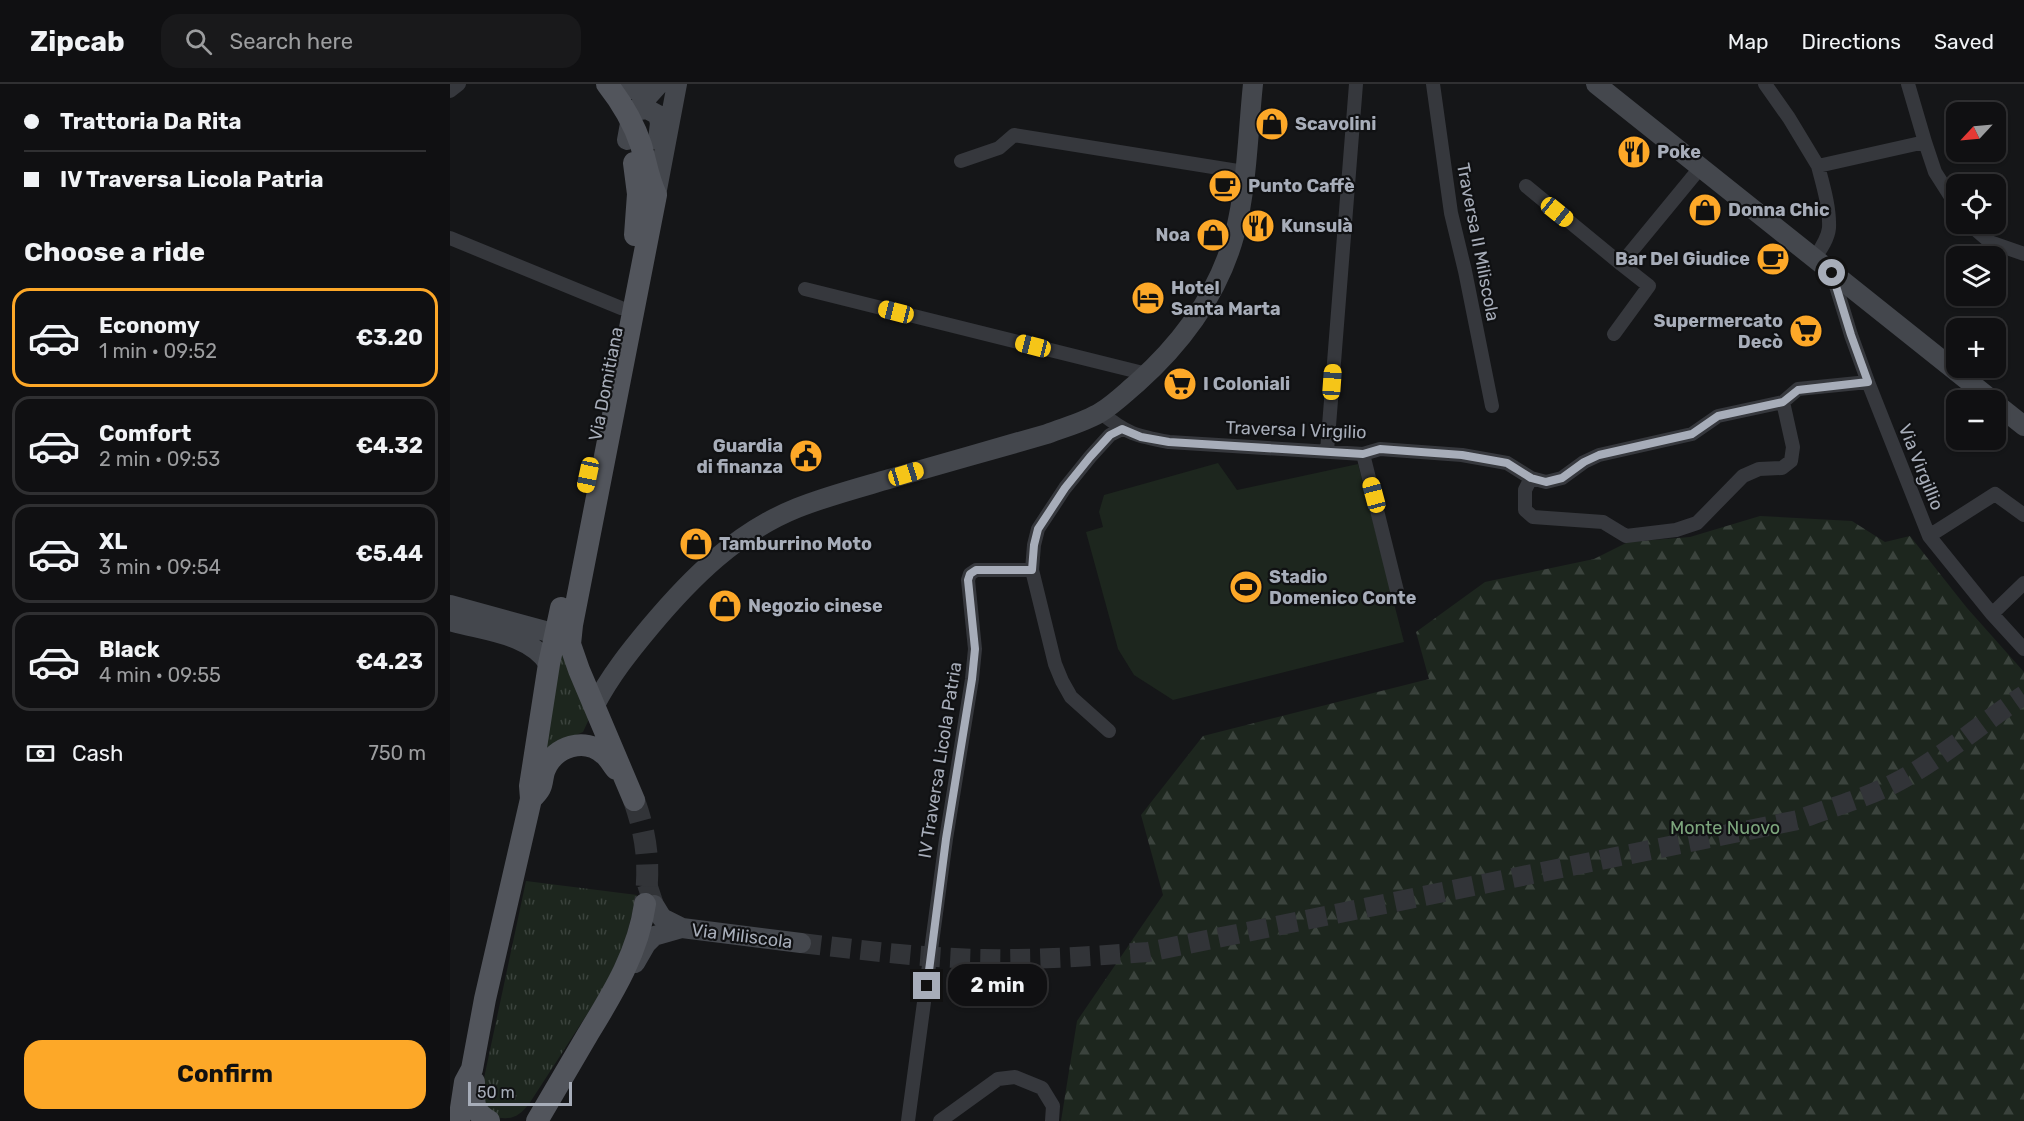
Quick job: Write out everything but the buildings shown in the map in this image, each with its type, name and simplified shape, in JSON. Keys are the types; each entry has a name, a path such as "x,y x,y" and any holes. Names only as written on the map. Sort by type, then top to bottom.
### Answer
{"main road":[{"path":"590,84 606,104 631,123"},
{"path":"607,84 620,99 631,123 641,146 649,179 656,195"},
{"name":"Via Domitiana","path":"531,799 530,786 549,664 621,308 638,212 631,123"},
{"name":"Via Domitiana","path":"531,799 540,788 545,769 555,754 564,748 576,745 590,746 604,754 629,790 570,644 656,195"},
{"path":"459,1121 465,1082 472,1069 485,999 531,799"},
{"path":"523,1121 540,1115 612,996 649,905"},
{"path":"472,1069 475,1085 473,1101 479,1113 489,1121"}],"street":[{"path":"450,91 459,84"},
{"path":"618,84 632,89 657,86"},
{"name":"Via Domitiana","path":"656,195 677,84"},
{"path":"594,705 634,646 683,587 716,558 763,525 796,508 843,492 1047,434 1100,412 1147,374 1184,334 1214,288 1222,270 1235,232 1253,84"},
{"path":"1327,451 1356,84"},
{"name":"Traversa II Miliscola","path":"1433,84 1451,213 1492,406"},
{"path":"1596,84 1979,390"},
{"path":"1765,84 1818,166 1826,196 1829,230 1814,259"},
{"path":"1908,84 1935,172 1946,189"},
{"path":"631,123 657,86"},
{"path":"631,123 647,109 658,115 660,123 656,154 660,169"},
{"path":"961,161 999,148 1014,135 1244,172"},
{"path":"1818,166 1925,142"},
{"path":"1621,264 1700,168"},
{"path":"1526,186 1649,286 1614,334"},
{"path":"1981,234 1990,242 2024,254"},
{"path":"450,238 621,308"},
{"name":"Via Virgillio","path":"1832,273 1868,382 1929,536 1992,614 2024,649"},
{"path":"805,289 1147,374"},
{"name":"Traversa I Virgilio","path":"1100,412 1122,429 1141,437 1169,442 1363,454 1380,449 1462,455 1507,463 1531,478 1546,482 1562,478 1584,462 1599,455 1692,434 1718,416 1783,402 1798,390 1868,382"},
{"path":"1531,478 1525,490 1525,510 1533,517 1603,522 1626,536 1676,530 1696,523 1743,476 1759,469 1782,468 1791,461 1793,447 1783,402"},
{"path":"2006,412 2024,426"},
{"path":"1109,731 1071,697 1062,681 1055,664 1032,570 1038,529 1065,488 1090,457 1110,435 1122,429"},
{"path":"1363,454 1398,595"},
{"path":"1929,536 1995,494 2024,515"},
{"name":"IV Traversa Licola Patria","path":"908,1121 946,839 972,679 975,649 968,580 970,574 976,570 1032,570"},
{"path":"1992,614 2024,583"},
{"path":"450,604 556,634"},
{"path":"450,621 523,642 538,650 549,664"},
{"name":"Via Miliscola","path":"649,905 662,918 682,928 801,943"},
{"name":"Via Miliscola","path":"624,971 637,962 646,944 654,936 682,928"},
{"path":"940,1121 998,1079 1015,1077 1042,1088 1053,1106 1052,1121"}],"green space":[{"name":"Stadio Domenico Conte","path":"1218,463 1237,490 1358,464 1404,642 1173,700 1134,675 1118,649 1086,532 1103,527 1099,512 1104,495"},
{"name":"Monte Nuovo","path":"1760,516 1852,521 1885,542 1910,536 1967,608 2024,672 2024,1121 1061,1121 1077,1021 1163,895 1141,815 1203,736 1429,679 1416,632 1485,582 1594,559 1628,542 1690,537"},
{"path":"562,651 589,719 583,732 564,740 542,759"},
{"path":"526,881 637,895 624,945 604,988 529,1104 517,1115 503,1118 492,1116 480,1097"}],"tunnel":[{"path":"801,943 869,951 983,959 1148,952 1798,820 1893,784 1944,753 2024,695"},
{"path":"634,800 642,826 646,851 645,904"},
{"path":"647,884 654,905"}],"place":[{"name":"Scavolini","path":"1272,124"},
{"name":"Poke","path":"1634,152"},
{"name":"Punto Caffè","path":"1225,186"},
{"name":"Donna Chic","path":"1705,210"},
{"name":"Kunsulà","path":"1258,226"},
{"name":"Noa","path":"1213,235"},
{"name":"Bar Del Giudice","path":"1773,259"},
{"name":"Hotel Santa Marta","path":"1148,298"},
{"name":"Supermercato Decò","path":"1806,331"},
{"name":"I Coloniali","path":"1180,384"},
{"name":"Guardia di finanza","path":"806,456"},
{"name":"Tamburrino Moto","path":"696,544"},
{"name":"Stadio Domenico Conte","path":"1246,587"},
{"name":"Negozio cinese","path":"725,606"}],"route":[{"path":"927,986 946,839 972,679 975,649 968,580 970,574 976,570 1032,570 1038,529 1065,488 1110,435 1122,429 1141,437 1169,442 1363,454 1380,449 1462,455 1507,463 1531,478 1546,482 1562,478 1584,462 1599,455 1692,434 1718,416 1783,402 1798,390 1868,382 1832,273"}]}
